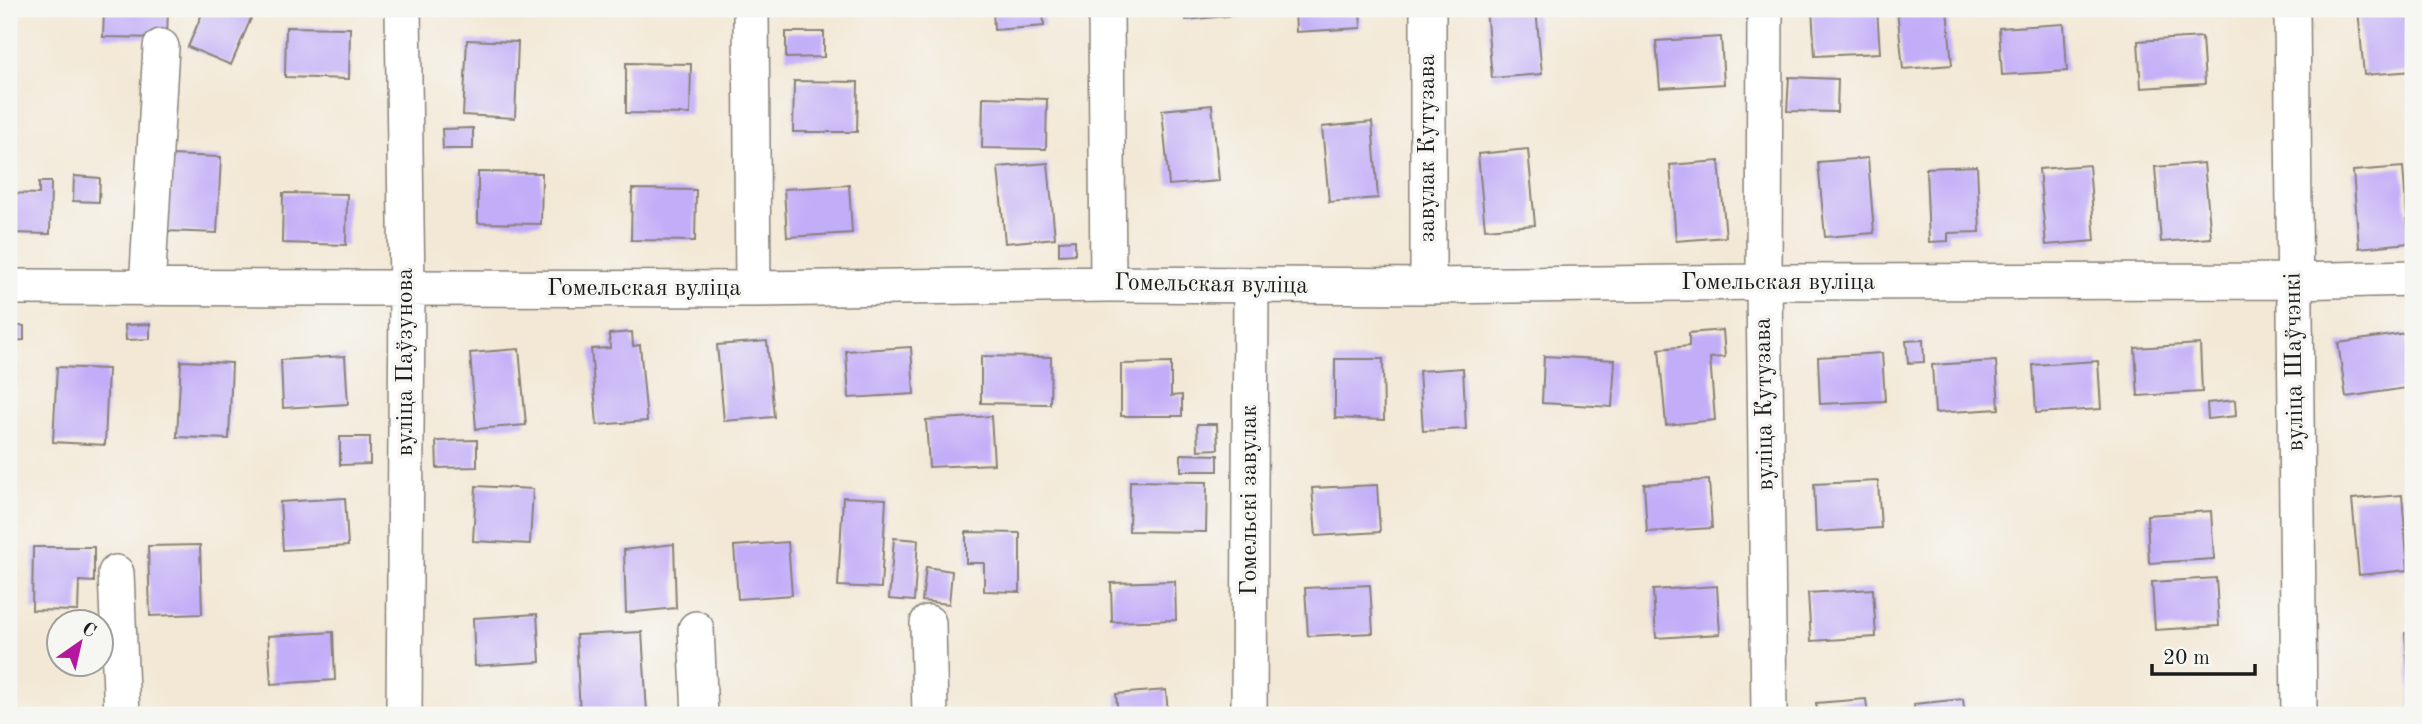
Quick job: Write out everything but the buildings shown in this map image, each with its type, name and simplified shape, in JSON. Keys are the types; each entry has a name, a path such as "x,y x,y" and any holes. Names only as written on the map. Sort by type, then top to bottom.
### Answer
{"street":[{"name":"вуліца Паўзунова","path":"403,9 407,290 404,715"},
{"path":"751,9 753,289"},
{"path":"1106,9 1108,284"},
{"name":"завулак Кутузава","path":"1428,9 1428,286"},
{"name":"вуліца Кутузава","path":"1765,9 1764,282 1769,715"},
{"name":"вуліца Шаўчэнкі","path":"2292,9 2300,715"},
{"path":"147,289 161,47"},
{"name":"Гомельская вуліца","path":"9,287 753,289 1108,284 1428,286 2413,278"},
{"name":"Гомельскі завулак","path":"1249,715 1251,285"},
{"path":"116,573 122,715"},
{"path":"928,623 930,715"},
{"path":"696,629 700,715"}]}
